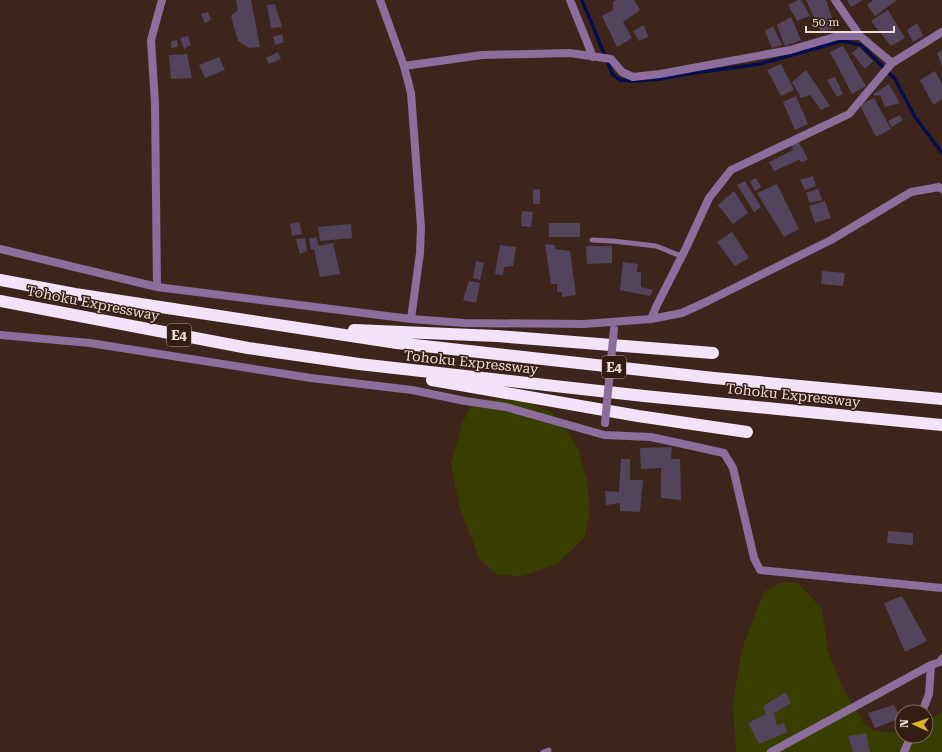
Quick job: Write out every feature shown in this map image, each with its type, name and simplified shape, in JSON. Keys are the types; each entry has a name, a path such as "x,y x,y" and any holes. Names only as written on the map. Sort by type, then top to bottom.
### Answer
{"highway":[{"name":"Tohoku Expressway","path":"0,280 75,294 397,343 714,378 942,399"},
{"name":"Tohoku Expressway","path":"0,301 248,348 359,364 644,396 942,425"},
{"path":"287,327 497,336 713,352"},
{"path":"359,364 466,386 638,416 747,432"}],"street":[{"path":"158,287 155,104 151,40 162,0"},
{"path":"380,0 404,66 411,93 421,227 420,253 411,319"},
{"path":"570,0 596,57"},
{"path":"835,0 860,36 891,63"},
{"path":"651,319 709,198 731,170 849,114 891,63 942,32"},
{"path":"404,66 482,55 570,54 611,59 622,72 633,77 660,74 790,50 838,36 860,36"},
{"path":"0,248 158,287 411,319 464,323 614,325 682,313 831,240 910,192 939,188 942,189"},
{"path":"604,435 614,325"},
{"path":"0,335 90,343 311,378 412,390 465,401 506,407 604,435 651,437 724,453 733,468 754,558 760,570 942,588"},
{"path":"771,752 931,665 940,662 942,659"},
{"path":"925,704 929,694 931,665"}],"lane":[{"path":"592,240 656,246 681,256"},
{"path":"543,752 549,750"}],"green space":[{"path":"491,399 524,401 554,414 577,446 587,479 590,513 584,538 557,564 523,576 498,575 480,560 460,509 451,464 462,423 474,401"},
{"path":"782,582 798,583 822,609 828,651 843,688 863,722 874,731 894,732 894,744 934,744 934,717 942,712 942,752 736,752 733,704 742,649 764,592"}],"building":[{"path":"236,0 251,0 260,47 249,48 238,41 231,16 238,10"},
{"path":"616,0 634,0 640,10 623,22 632,38 617,47 602,16 613,10 613,2"},
{"path":"801,0 810,16 797,21 788,5"},
{"path":"806,0 826,0 835,27 821,33"},
{"path":"847,0 863,0 851,7"},
{"path":"873,0 897,0 875,16 867,5"},
{"path":"275,4 282,27 271,28 267,5"},
{"path":"888,10 905,38 891,46 871,21"},
{"path":"208,12 211,20 205,23 201,14"},
{"path":"791,17 801,40 785,46 777,25"},
{"path":"917,23 923,36 913,42 907,30"},
{"path":"644,25 648,37 639,41 633,31"},
{"path":"773,26 782,45 772,48 765,31"},
{"path":"282,34 284,42 275,45 273,37"},
{"path":"188,36 191,45 184,49 180,38"},
{"path":"177,40 178,47 171,48 171,41"},
{"path":"843,46 866,86 852,94 830,52"},
{"path":"859,47 873,61 865,69 852,53"},
{"path":"942,50 942,66 937,53"},
{"path":"278,52 281,59 269,64 266,58"},
{"path":"187,54 192,78 171,79 169,55"},
{"path":"219,57 225,70 205,78 199,65"},
{"path":"781,64 794,90 781,96 767,70"},
{"path":"806,70 830,106 821,110 810,95 801,98 792,82"},
{"path":"935,71 942,84 942,99 933,105 920,80"},
{"path":"835,77 843,94 837,97 827,80"},
{"path":"889,84 900,103 885,107 880,95 875,96 873,94"},
{"path":"796,96 808,124 795,130 783,102"},
{"path":"874,98 891,129 876,137 860,105"},
{"path":"900,115 903,120 892,127 888,121"},
{"path":"799,142 808,159 802,162 799,160 774,171 769,162 793,150 792,145"},
{"path":"813,176 816,186 805,190 800,180"},
{"path":"756,178 761,187 755,191 750,181"},
{"path":"745,181 761,207 754,212 737,185"},
{"path":"777,184 799,229 784,237 757,193"},
{"path":"540,189 540,204 533,204 533,190"},
{"path":"818,189 822,200 810,203 806,193"},
{"path":"734,191 748,213 733,224 718,205"},
{"path":"825,201 831,218 815,223 809,206"},
{"path":"522,211 533,212 531,227 521,226"},
{"path":"299,222 302,234 292,236 290,224"},
{"path":"549,223 580,223 580,237 549,237"},
{"path":"351,224 352,238 320,241 318,227"},
{"path":"732,232 749,258 735,266 717,242"},
{"path":"317,237 318,246 333,243 340,274 320,277 314,249 311,250 309,239"},
{"path":"305,238 307,251 300,254 296,239"},
{"path":"545,244 555,245 555,249 570,251 576,295 562,297 562,292 557,292 557,284 551,284"},
{"path":"500,245 516,247 513,266 504,267 503,275 495,274"},
{"path":"586,246 612,246 612,263 587,264"},
{"path":"476,261 484,263 480,280 473,278"},
{"path":"623,262 638,264 637,272 641,272 641,287 653,290 650,296 620,290"},
{"path":"822,271 845,273 843,286 821,284"},
{"path":"469,281 480,283 476,303 463,300"},
{"path":"672,447 671,459 680,459 681,500 661,498 661,468 641,469 640,448"},
{"path":"621,459 630,459 630,480 643,480 640,512 620,511 620,503 606,505 605,491 619,492"},
{"path":"888,531 913,533 913,545 887,543"},
{"path":"902,596 927,641 905,652 884,603"},
{"path":"786,692 791,703 774,713 777,725 784,723 787,732 759,744 748,723 766,714 763,706"},
{"path":"894,705 894,721 875,728 868,713"},
{"path":"866,733 870,752 853,752 848,736"}],"waterway":[{"path":"582,0 613,75 620,80 634,81 660,79 760,64 842,41 861,45 895,79 915,117 942,153"}]}
